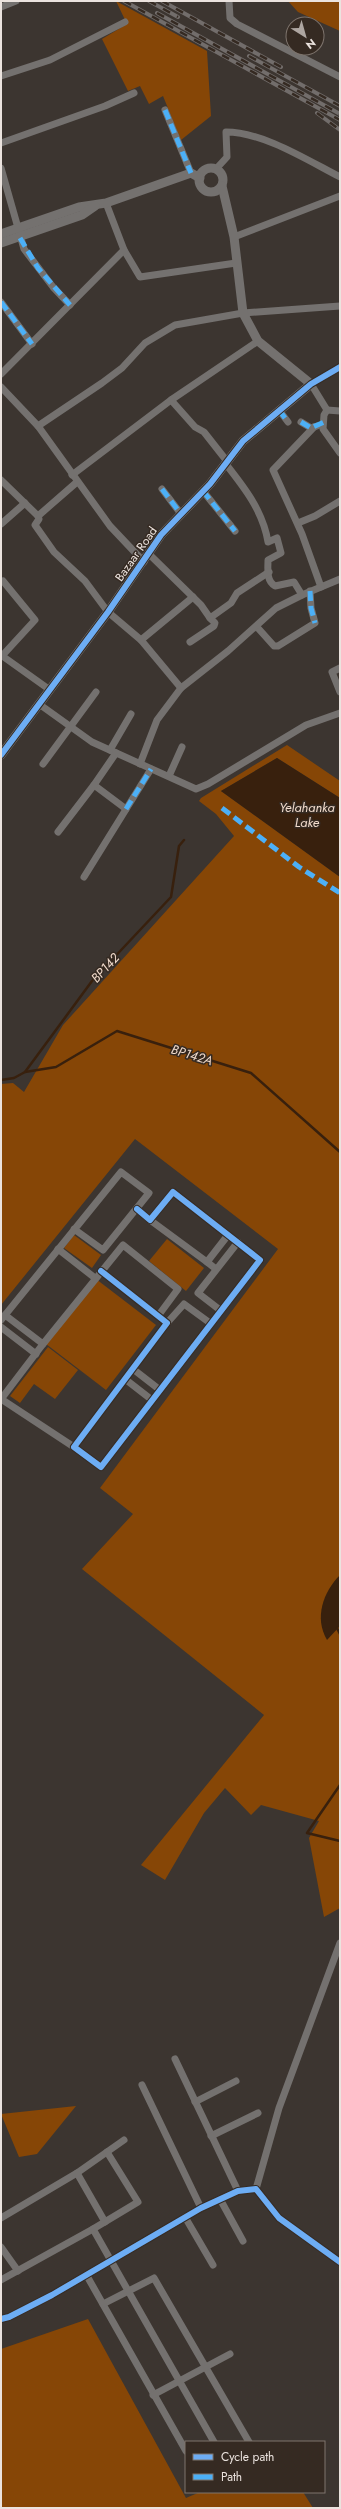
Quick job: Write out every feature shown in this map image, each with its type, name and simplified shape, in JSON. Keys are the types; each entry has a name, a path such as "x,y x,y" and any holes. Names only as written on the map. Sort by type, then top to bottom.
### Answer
{"street":[{"path":"1,7 16,1"},
{"path":"229,1 230,18 237,24 340,77"},
{"path":"1,76 50,60 125,22"},
{"path":"1,143 105,106 134,93"},
{"path":"165,110 191,173 200,178"},
{"path":"222,186 215,191 207,191 201,186 200,178 204,170 216,169 227,157 226,132 237,132 281,148 340,177"},
{"path":"1,168 18,234 38,268 70,305"},
{"path":"216,169 224,178 222,186 234,237 243,313 258,341 311,384 327,410"},
{"path":"1,243 18,234 89,212 95,206 191,173"},
{"path":"234,237 340,196"},
{"path":"106,203 124,250 140,278 236,263"},
{"path":"1,234 18,234"},
{"path":"1,374 124,250"},
{"path":"1,302 32,344"},
{"path":"38,426 122,368 145,343 176,325 198,319 243,313 340,306"},
{"path":"72,475 171,400 258,341"},
{"path":"311,384 340,367"},
{"name":"Bazaar Road","path":"1,755 108,612 161,535 203,491 243,441 311,384"},
{"path":"1,387 38,426 110,526 193,597 215,623 214,626 190,642"},
{"path":"171,400 195,427 204,432 226,461 256,507 265,527 268,542 277,538 281,553 268,560 268,576 272,584 275,586 294,582 302,595"},
{"path":"279,410 288,422"},
{"path":"327,410 340,411"},
{"path":"327,410 324,415 323,429 339,450"},
{"path":"301,422 311,428 314,427"},
{"path":"321,587 298,523 273,470 314,427 324,422"},
{"path":"1,481 38,516"},
{"path":"77,482 38,516 39,519 35,525 47,541 84,581 108,612 141,640 181,688"},
{"path":"162,489 181,514"},
{"path":"203,491 235,530"},
{"path":"298,523 315,516 340,501"},
{"path":"1,524 25,504"},
{"path":"210,618 231,603 237,593 269,572"},
{"path":"140,764 157,720 181,688 257,627 276,608 310,591 340,579"},
{"path":"2,581 35,620 20,634 2,656 50,690"},
{"path":"257,627 274,646 278,646 315,623 311,608 310,591"},
{"path":"141,640 193,597"},
{"path":"340,668 332,672 340,692"},
{"path":"43,764 72,728 96,692"},
{"path":"39,704 92,742 196,788 208,784 306,725 340,713"},
{"path":"58,832 94,785 113,752 131,714"},
{"path":"169,776 182,747"},
{"path":"84,877 151,769"},
{"path":"94,785 126,809"},
{"path":"44,1344 3,1318 74,1229 121,1172 149,1193 103,1250 74,1229"},
{"path":"150,1220 173,1192 260,1260 210,1323 102,1467 2,1399 121,1246 124,1245 178,1289 158,1316"},
{"path":"137,1209 216,1269"},
{"path":"207,1262 228,1235"},
{"path":"220,1310 198,1293 238,1242"},
{"path":"58,1249 95,1278"},
{"path":"101,1271 167,1323"},
{"path":"74,1447 167,1323 184,1304 210,1323"},
{"path":"1,1327 36,1354"},
{"path":"133,1369 160,1390"},
{"path":"125,1379 152,1400"},
{"path":"256,2189 279,2108 340,1943"},
{"path":"175,2059 238,2190"},
{"path":"195,2102 236,2080"},
{"path":"142,2085 201,2208"},
{"path":"211,2136 258,2113"},
{"path":"1,2218 77,2173 124,2140"},
{"path":"1,2280 138,2202 107,2152"},
{"path":"77,2173 105,2222"},
{"path":"1,2319 9,2317 87,2276 111,2260 201,2208 238,2190 256,2189"},
{"path":"256,2189 279,2218 340,2262"},
{"path":"220,2199 243,2241"},
{"path":"185,2217 212,2265"},
{"path":"93,2229 213,2441"},
{"path":"1,2247 18,2271"},
{"path":"87,2276 152,2395 185,2450"},
{"path":"103,2304 154,2278 207,2366 248,2441"},
{"path":"152,2395 230,2354"}],"shaded area":[{"path":"116,1 207,51 211,116 181,140 163,96 149,104 140,86 128,91 102,39 127,24"},
{"path":"288,1 340,1 340,31 325,24 325,16 307,16 298,12"},
{"path":"287,745 340,781 340,798 277,758 221,791 340,877 340,1908 324,1917 309,1838 319,1821 261,1805 251,1815 225,1788 204,1813 165,1880 141,1865 264,1715 82,1569 133,1514 100,1488 278,1249 135,1139 1,1305 1,1084 13,1083 24,1092 63,1025 234,836 216,814 199,801 201,798"},
{"path":"74,1235 101,1255 92,1268 64,1248"},
{"path":"167,1239 204,1268 186,1291 149,1261"},
{"path":"96,1279 156,1325 106,1390 46,1344"},
{"path":"48,1347 78,1370 55,1399 34,1384 20,1403 10,1396"},
{"path":"76,2106 37,2154 19,2157 1,2114"},
{"path":"88,2319 186,2498 198,2493 304,2493 313,2508 1,2508 1,2349"}],"water":[{"name":"Yelahanka Lake","path":"277,758 340,798 340,877 221,791"},
{"path":"340,1575 340,1626 327,1640 321,1623 322,1606 329,1589"}],"waterway":[{"name":"BP142","path":"1,1080 14,1078 25,1072 92,981 171,897 179,846 184,840"},
{"name":"BP142A","path":"25,1072 56,1067 117,1031 251,1073 340,1152"},
{"name":"BP142A","path":"337,1628 340,1634"},
{"name":"BP142A","path":"340,1785 307,1833 340,1841"}],"railway":[{"path":"124,1 340,120"},
{"path":"149,1 178,17"},
{"path":"162,1 281,67"},
{"path":"157,13 340,114"},
{"path":"249,56 340,106"},
{"path":"317,113 340,130"}],"marked path":[{"path":"165,110 191,173"},
{"path":"20,238 38,268 70,305"},
{"path":"1,302 32,344"},
{"path":"279,410 288,422"},
{"path":"301,422 311,428 324,422"},
{"path":"162,489 181,514"},
{"path":"203,491 235,531"},
{"path":"310,591 311,608 315,623"},
{"path":"126,809 151,769"},
{"path":"222,808 299,867 340,893"}],"cycle path":[{"path":"1,755 108,612 161,535 210,484 243,441 311,384 340,367"},
{"path":"101,1271 167,1323 74,1447 101,1467 260,1260 173,1192 150,1220 137,1209"},
{"path":"1,2319 9,2317 52,2295 201,2208 238,2191 256,2189 279,2218 340,2262"}]}
